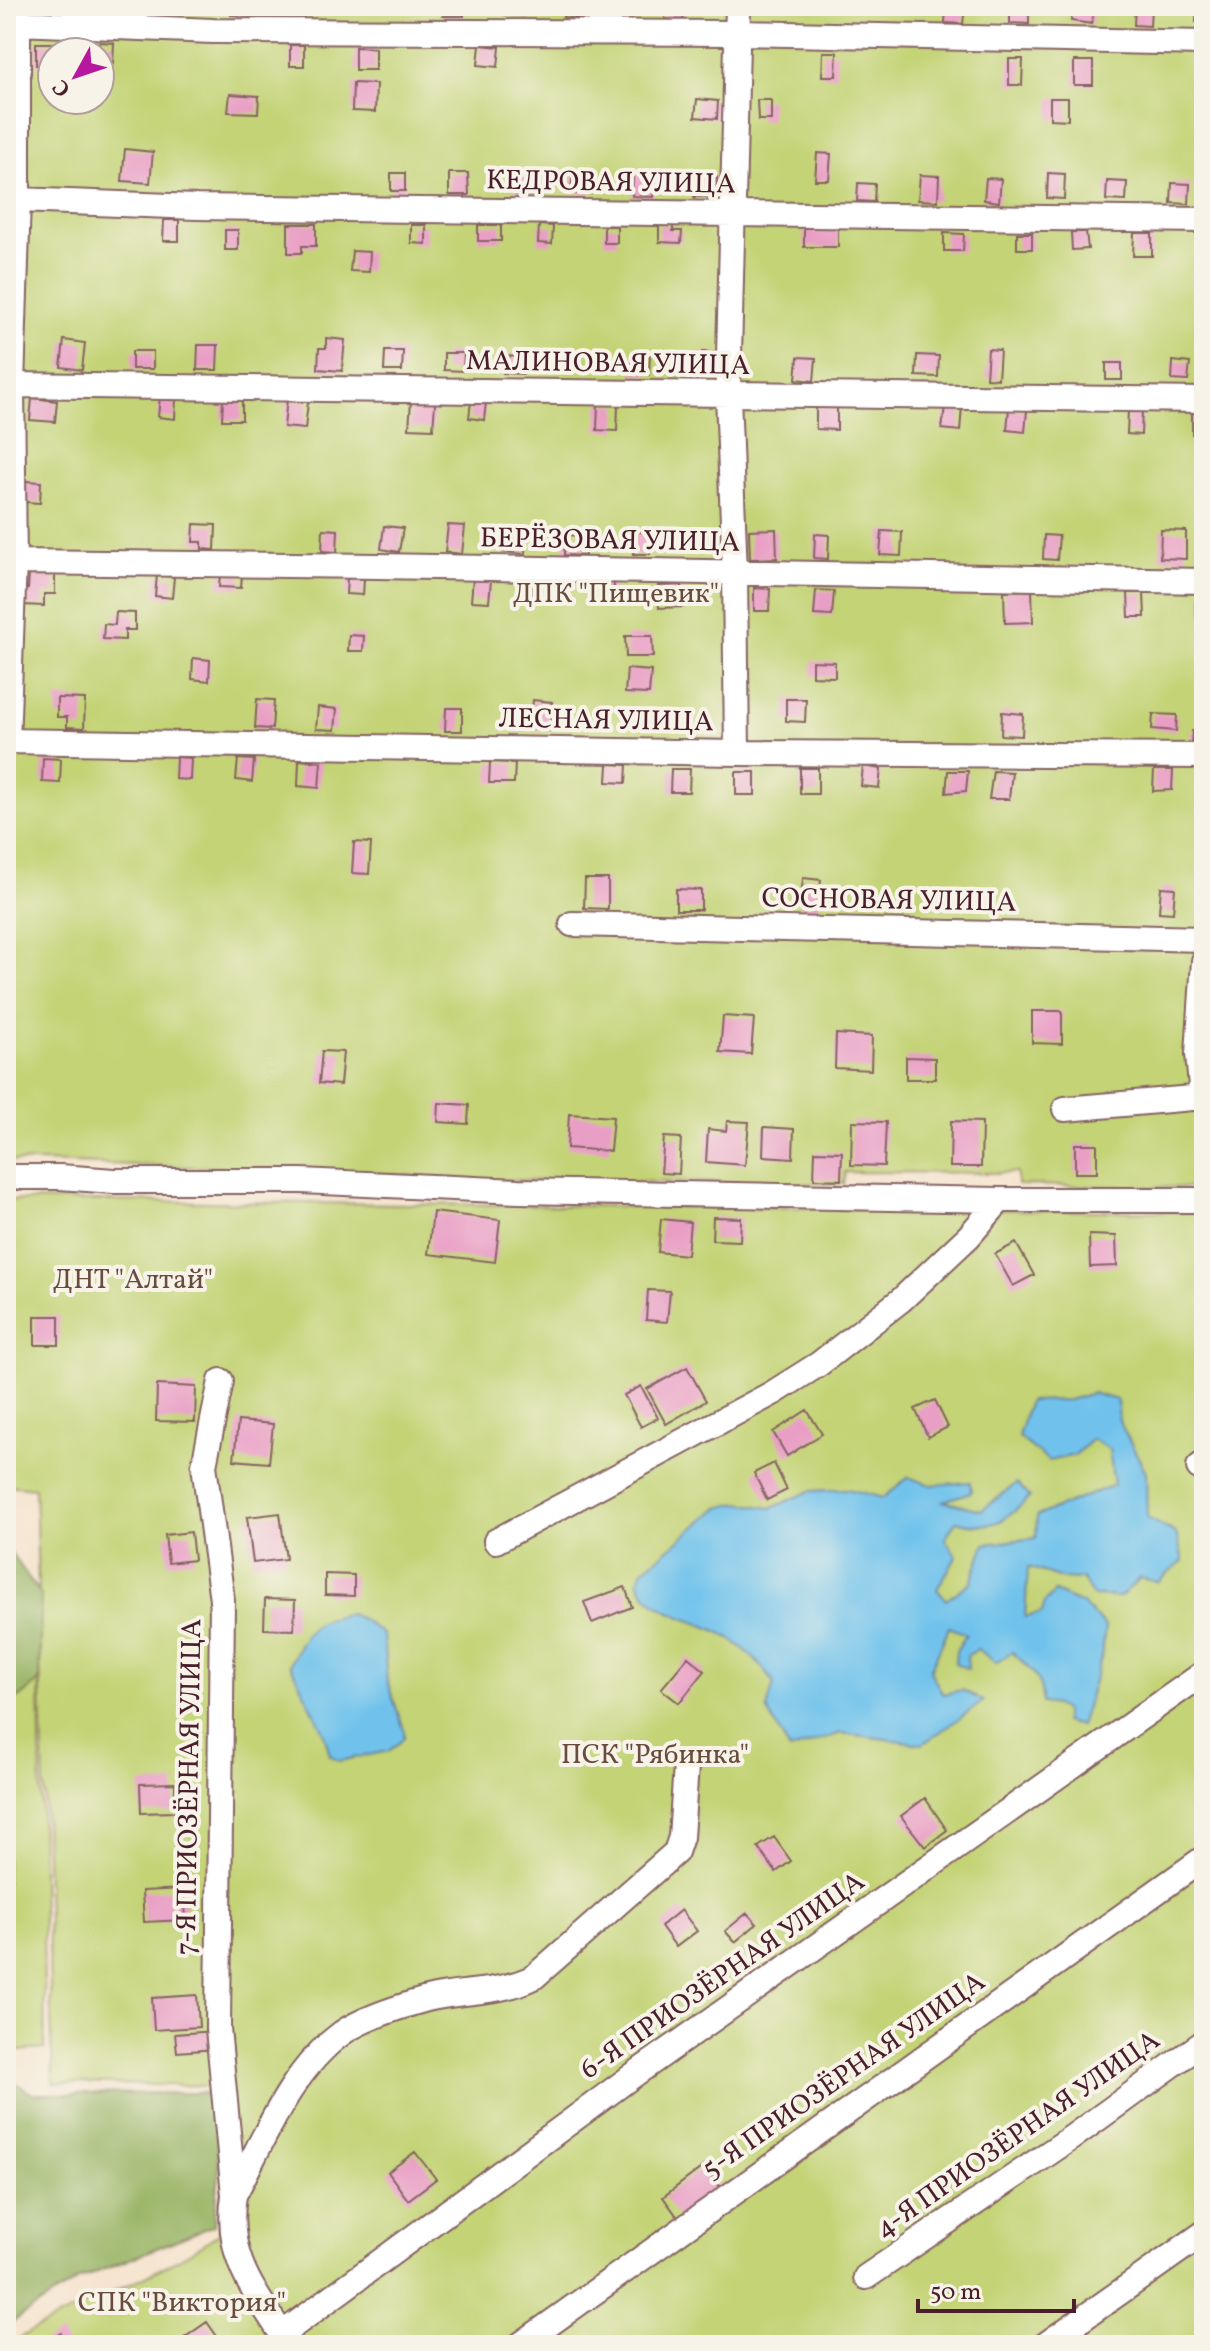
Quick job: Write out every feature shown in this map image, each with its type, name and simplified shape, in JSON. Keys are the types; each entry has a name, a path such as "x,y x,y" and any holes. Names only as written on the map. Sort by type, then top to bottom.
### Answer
{"street":[{"path":"737,753 735,573 728,395 738,6"},
{"path":"18,14 213,31 738,33 1204,43"},
{"name":"ЛЕСНАЯ УЛИЦА","path":"18,14 18,200 12,385 14,562 6,741 737,753 1204,756"},
{"name":"КЕДРОВАЯ УЛИЦА","path":"18,200 196,207 1204,220"},
{"name":"МАЛИНОВАЯ УЛИЦА","path":"12,385 1204,400"},
{"name":"БЕРЁЗОВАЯ УЛИЦА","path":"14,562 1204,581"},
{"name":"СОСНОВАЯ УЛИЦА","path":"572,924 1204,939"},
{"path":"1065,1109 1203,1097 1198,1054 1204,961"},
{"path":"6,1177 114,1181 301,1181 518,1191 1000,1200 1204,1200"},
{"path":"496,1541 773,1393 819,1364 901,1300 969,1236 1000,1200"},
{"name":"7-Я ПРИОЗЁРНАЯ УЛИЦА","path":"221,1381 204,1465 222,1600 218,2029 234,2195 231,2232 236,2254 251,2286 286,2339"},
{"name":"6-Я ПРИОЗЁРНАЯ УЛИЦА","path":"286,2339 647,2065 1204,1673"},
{"name":"7-Я ПРИОЗЁРНАЯ УЛИЦА","path":"234,2195 305,2068 344,2031 430,1999 515,1986 534,1977 676,1852 681,1837 686,1766"},
{"name":"5-Я ПРИОЗЁРНАЯ УЛИЦА","path":"520,2345 1204,1858"},
{"name":"4-Я ПРИОЗЁРНАЯ УЛИЦА","path":"866,2277 1071,2138 1204,2042"},
{"path":"1045,2345 1204,2233"}],"green space":[{"name":"ДПК \"Пищевик\"","path":"6,6 1204,6 1204,1188 1017,1185 1017,1173 845,1172 844,1184 477,1180 354,1172 6,1161"},
{"name":"ПСК \"Рябинка\"","path":"6,1200 1204,1212 1204,2345 7,2345 168,2265 218,2234 224,2181 218,2086 53,2083 35,1488 6,1485"},
{"path":"6,1546 41,1595 39,1681 6,1708"},
{"path":"39,1681 45,2049 6,2052 6,1708"},
{"path":"18,2084 32,2094 207,2093 217,2100 219,2172 214,2225 80,2279 6,2326 6,2085"}],"water":[{"path":"1092,1393 1117,1400 1119,1421 1146,1472 1147,1518 1176,1533 1183,1561 1158,1582 1140,1578 1120,1597 1093,1596 1082,1579 1061,1578 1028,1567 1025,1617 1042,1613 1045,1602 1055,1592 1082,1604 1105,1626 1102,1655 1080,1726 1064,1722 1064,1711 1055,1705 1042,1703 1038,1681 1012,1652 996,1663 978,1649 967,1656 968,1669 955,1663 956,1651 966,1634 949,1627 930,1671 943,1694 962,1690 984,1701 923,1744 841,1733 790,1751 767,1709 774,1683 760,1665 731,1639 655,1603 638,1581 643,1570 718,1508 738,1503 772,1508 810,1491 848,1489 883,1498 908,1477 931,1485 970,1482 971,1492 943,1501 982,1510 1017,1483 1030,1497 1013,1513 989,1524 956,1521 945,1539 957,1556 937,1589 946,1600 971,1582 985,1544 1036,1538 1037,1516 1114,1485 1109,1449 1092,1439 1075,1455 1049,1461 1018,1437 1029,1401 1069,1400"},
{"path":"350,1614 364,1620 383,1635 387,1681 404,1738 389,1751 339,1761 330,1755 323,1730 290,1664 311,1628 327,1619"}],"building":[{"path":"193,6 216,6 216,11 193,11"},
{"path":"232,6 254,6 253,16 231,15"},
{"path":"443,6 465,6 464,16 443,16"},
{"path":"506,6 525,6 524,16 505,15"},
{"path":"564,6 586,6 585,19 563,17"},
{"path":"666,6 684,6 683,20 665,19"},
{"path":"946,6 965,6 963,24 945,23"},
{"path":"1010,6 1029,6 1029,24 1010,23"},
{"path":"1073,6 1094,7 1092,24 1071,21"},
{"path":"1135,6 1151,6 1150,26 1134,25"},
{"path":"1197,6 1204,6 1204,23 1196,22"},
{"path":"290,45 304,45 304,66 290,66"},
{"path":"480,45 500,47 498,67 478,65"},
{"path":"355,47 375,48 375,70 355,70"},
{"path":"823,52 837,52 836,76 822,76"},
{"path":"1198,55 1204,55 1204,76 1198,76"},
{"path":"1009,59 1023,59 1022,85 1009,85"},
{"path":"1074,61 1093,61 1093,85 1074,85"},
{"path":"353,83 376,84 375,112 352,111"},
{"path":"230,94 259,96 258,113 228,112"},
{"path":"1050,98 1068,98 1068,120 1050,119"},
{"path":"697,99 718,101 717,119 695,117"},
{"path":"757,100 771,100 771,120 758,120"},
{"path":"125,149 153,152 150,183 122,181"},
{"path":"817,153 831,154 829,180 815,180"},
{"path":"573,171 593,172 591,194 571,193"},
{"path":"508,172 533,175 531,195 517,194 517,188 506,187"},
{"path":"391,173 405,173 405,191 391,191"},
{"path":"449,173 468,173 469,195 449,195"},
{"path":"633,173 655,175 653,197 632,196"},
{"path":"1048,173 1065,174 1064,199 1047,198"},
{"path":"920,175 939,176 938,201 918,200"},
{"path":"694,176 717,177 717,197 694,197"},
{"path":"986,178 1001,179 999,202 984,200"},
{"path":"1107,181 1127,182 1126,201 1106,200"},
{"path":"858,183 875,184 874,202 857,201"},
{"path":"1172,183 1190,184 1189,204 1171,203"},
{"path":"164,220 179,220 179,241 163,241"},
{"path":"288,224 316,224 316,246 302,246 302,253 288,253"},
{"path":"411,225 426,225 426,244 411,243"},
{"path":"478,225 501,225 501,241 478,241"},
{"path":"539,225 553,226 552,244 538,243"},
{"path":"659,225 673,225 673,231 682,231 681,243 659,242"},
{"path":"604,226 617,226 617,243 604,243"},
{"path":"804,228 838,228 838,247 804,247"},
{"path":"225,230 238,230 238,250 225,250"},
{"path":"1071,232 1086,232 1088,249 1072,250"},
{"path":"944,233 964,234 963,251 944,251"},
{"path":"1017,233 1032,233 1032,249 1017,249"},
{"path":"1134,233 1152,233 1152,256 1133,256"},
{"path":"352,251 370,252 369,272 350,271"},
{"path":"326,338 345,340 342,371 318,369 319,348 326,348"},
{"path":"64,340 85,343 82,370 61,367"},
{"path":"198,345 218,345 217,370 197,370"},
{"path":"988,349 1000,350 998,379 986,378"},
{"path":"132,351 153,351 153,369 132,369"},
{"path":"385,351 403,351 402,371 384,371"},
{"path":"702,352 718,353 717,373 701,373"},
{"path":"444,353 464,353 463,371 444,370"},
{"path":"633,354 650,355 649,375 632,374"},
{"path":"917,355 939,356 938,377 916,376"},
{"path":"504,356 525,357 524,374 503,373"},
{"path":"798,357 816,358 814,381 796,379"},
{"path":"1173,361 1190,363 1188,381 1172,380"},
{"path":"1106,363 1122,363 1122,380 1106,380"},
{"path":"160,396 176,398 175,419 158,417"},
{"path":"32,398 57,401 55,422 30,420"},
{"path":"287,399 308,402 305,429 284,427"},
{"path":"223,400 242,401 242,420 222,420"},
{"path":"411,401 435,403 433,429 409,428"},
{"path":"471,401 486,402 484,420 469,418"},
{"path":"598,404 618,405 617,431 597,430"},
{"path":"816,406 837,406 837,430 816,429"},
{"path":"945,406 962,407 960,431 942,429"},
{"path":"1009,408 1027,410 1025,432 1007,430"},
{"path":"1128,410 1142,410 1141,435 1127,434"},
{"path":"1204,412 1204,434 1192,434 1192,413"},
{"path":"25,481 41,482 40,503 25,502"},
{"path":"194,524 216,525 215,550 202,549 202,542 193,542"},
{"path":"448,525 465,526 462,554 445,552"},
{"path":"384,526 403,528 399,552 381,549"},
{"path":"323,529 338,530 337,552 322,551"},
{"path":"776,529 777,558 750,559 749,530"},
{"path":"1161,530 1186,531 1186,559 1160,558"},
{"path":"504,531 526,532 525,554 503,552"},
{"path":"882,531 902,532 901,556 880,555"},
{"path":"634,532 651,532 650,554 633,554"},
{"path":"815,534 829,535 828,559 814,558"},
{"path":"565,535 586,536 585,556 564,555"},
{"path":"1044,535 1059,536 1057,560 1043,559"},
{"path":"29,573 55,574 55,594 44,594 44,606 23,605 23,588 28,589"},
{"path":"220,574 242,575 241,588 219,587"},
{"path":"157,575 174,577 172,598 155,596"},
{"path":"347,578 364,579 363,595 346,594"},
{"path":"473,579 491,580 489,602 471,601"},
{"path":"533,581 548,581 548,600 533,600"},
{"path":"596,581 614,582 613,606 595,605"},
{"path":"682,585 683,607 659,608 658,586"},
{"path":"754,588 770,589 769,611 754,611"},
{"path":"816,590 834,591 832,616 814,615"},
{"path":"1032,590 1033,622 1005,623 1004,591"},
{"path":"1128,593 1144,593 1145,617 1129,617"},
{"path":"116,612 135,613 135,630 125,630 125,640 103,639 104,624 115,625"},
{"path":"349,635 364,636 363,651 348,651"},
{"path":"625,636 652,636 653,657 626,657"},
{"path":"193,658 210,660 209,681 192,679"},
{"path":"812,661 835,662 835,677 812,676"},
{"path":"627,669 651,671 649,694 625,693"},
{"path":"57,698 85,699 84,728 67,727 67,717 57,717"},
{"path":"257,699 274,700 272,729 255,728"},
{"path":"786,699 806,699 805,722 786,721"},
{"path":"533,700 552,702 550,731 530,729"},
{"path":"318,707 337,709 335,730 316,729"},
{"path":"446,708 462,708 462,731 445,731"},
{"path":"1002,712 1023,714 1022,736 1001,735"},
{"path":"1153,714 1177,715 1176,731 1152,729"},
{"path":"1192,731 1204,731 1204,744 1191,744"},
{"path":"176,757 191,758 190,780 175,779"},
{"path":"43,758 61,759 60,783 42,782"},
{"path":"238,759 254,760 252,782 236,780"},
{"path":"299,760 321,762 319,788 298,786"},
{"path":"490,762 515,763 514,783 489,783"},
{"path":"608,764 627,765 626,783 607,782"},
{"path":"863,766 881,769 879,788 861,786"},
{"path":"800,768 818,768 818,794 800,794"},
{"path":"671,769 690,769 689,792 670,792"},
{"path":"1154,770 1173,770 1172,790 1153,791"},
{"path":"948,771 968,771 966,791 946,793"},
{"path":"993,771 1012,772 1009,799 989,799"},
{"path":"736,772 755,772 755,795 736,795"},
{"path":"354,842 371,843 369,874 352,873"},
{"path":"803,878 821,880 818,910 800,908"},
{"path":"585,879 608,879 608,909 584,908"},
{"path":"1161,887 1175,888 1173,913 1159,912"},
{"path":"676,889 701,890 701,910 676,910"},
{"path":"1032,1011 1062,1011 1062,1044 1032,1043"},
{"path":"723,1016 754,1018 751,1054 720,1052"},
{"path":"836,1034 872,1036 871,1070 835,1068"},
{"path":"322,1051 343,1052 340,1085 319,1083"},
{"path":"906,1057 935,1058 935,1079 906,1079"},
{"path":"439,1103 469,1105 468,1124 438,1122"},
{"path":"569,1114 613,1117 610,1151 567,1148"},
{"path":"727,1121 749,1122 745,1165 706,1162 708,1129 726,1131"},
{"path":"852,1121 886,1122 884,1166 851,1165"},
{"path":"951,1121 982,1122 981,1167 950,1167"},
{"path":"764,1127 794,1129 793,1158 763,1156"},
{"path":"664,1137 681,1138 679,1174 661,1173"},
{"path":"1075,1144 1097,1144 1097,1173 1075,1173"},
{"path":"815,1151 842,1152 841,1180 814,1179"},
{"path":"433,1212 500,1220 495,1262 428,1254"},
{"path":"713,1217 741,1218 740,1241 712,1240"},
{"path":"661,1219 690,1222 687,1255 658,1252"},
{"path":"1089,1235 1116,1236 1117,1266 1090,1267"},
{"path":"1016,1243 1034,1275 1013,1286 995,1254"},
{"path":"648,1290 670,1291 667,1322 646,1320"},
{"path":"35,1316 59,1316 59,1345 35,1345"},
{"path":"687,1367 706,1401 666,1424 647,1389"},
{"path":"157,1385 196,1387 195,1422 156,1421"},
{"path":"641,1386 658,1418 641,1427 624,1395"},
{"path":"935,1400 948,1427 928,1437 915,1409"},
{"path":"807,1410 822,1434 787,1456 773,1432"},
{"path":"238,1421 273,1424 269,1463 234,1460"},
{"path":"774,1463 787,1490 767,1500 754,1473"},
{"path":"280,1513 286,1559 253,1563 247,1517"},
{"path":"191,1532 194,1560 168,1563 165,1535"},
{"path":"325,1574 354,1575 354,1596 325,1595"},
{"path":"625,1587 632,1607 592,1623 584,1602"},
{"path":"265,1599 295,1600 294,1630 264,1629"},
{"path":"688,1657 705,1671 679,1703 661,1689"},
{"path":"175,1783 175,1812 141,1813 140,1784"},
{"path":"925,1798 947,1830 925,1847 901,1816"},
{"path":"774,1837 791,1861 776,1872 758,1847"},
{"path":"184,1889 186,1920 144,1922 142,1891"},
{"path":"681,1910 697,1931 676,1947 661,1926"},
{"path":"747,1913 757,1924 735,1942 725,1931"},
{"path":"197,1995 199,2027 154,2030 152,1998"},
{"path":"215,2031 216,2049 177,2052 175,2034"},
{"path":"415,2152 436,2179 408,2200 388,2172"},
{"path":"704,2166 721,2188 679,2219 663,2197"},
{"path":"207,2322 223,2345 174,2345"},
{"path":"61,2333 67,2345 39,2345"}],"park label":[{"name":"ДНТ \"Алтай\"","path":"133,1280"},
{"name":"СПК \"Виктория\"","path":"182,2303"}]}
